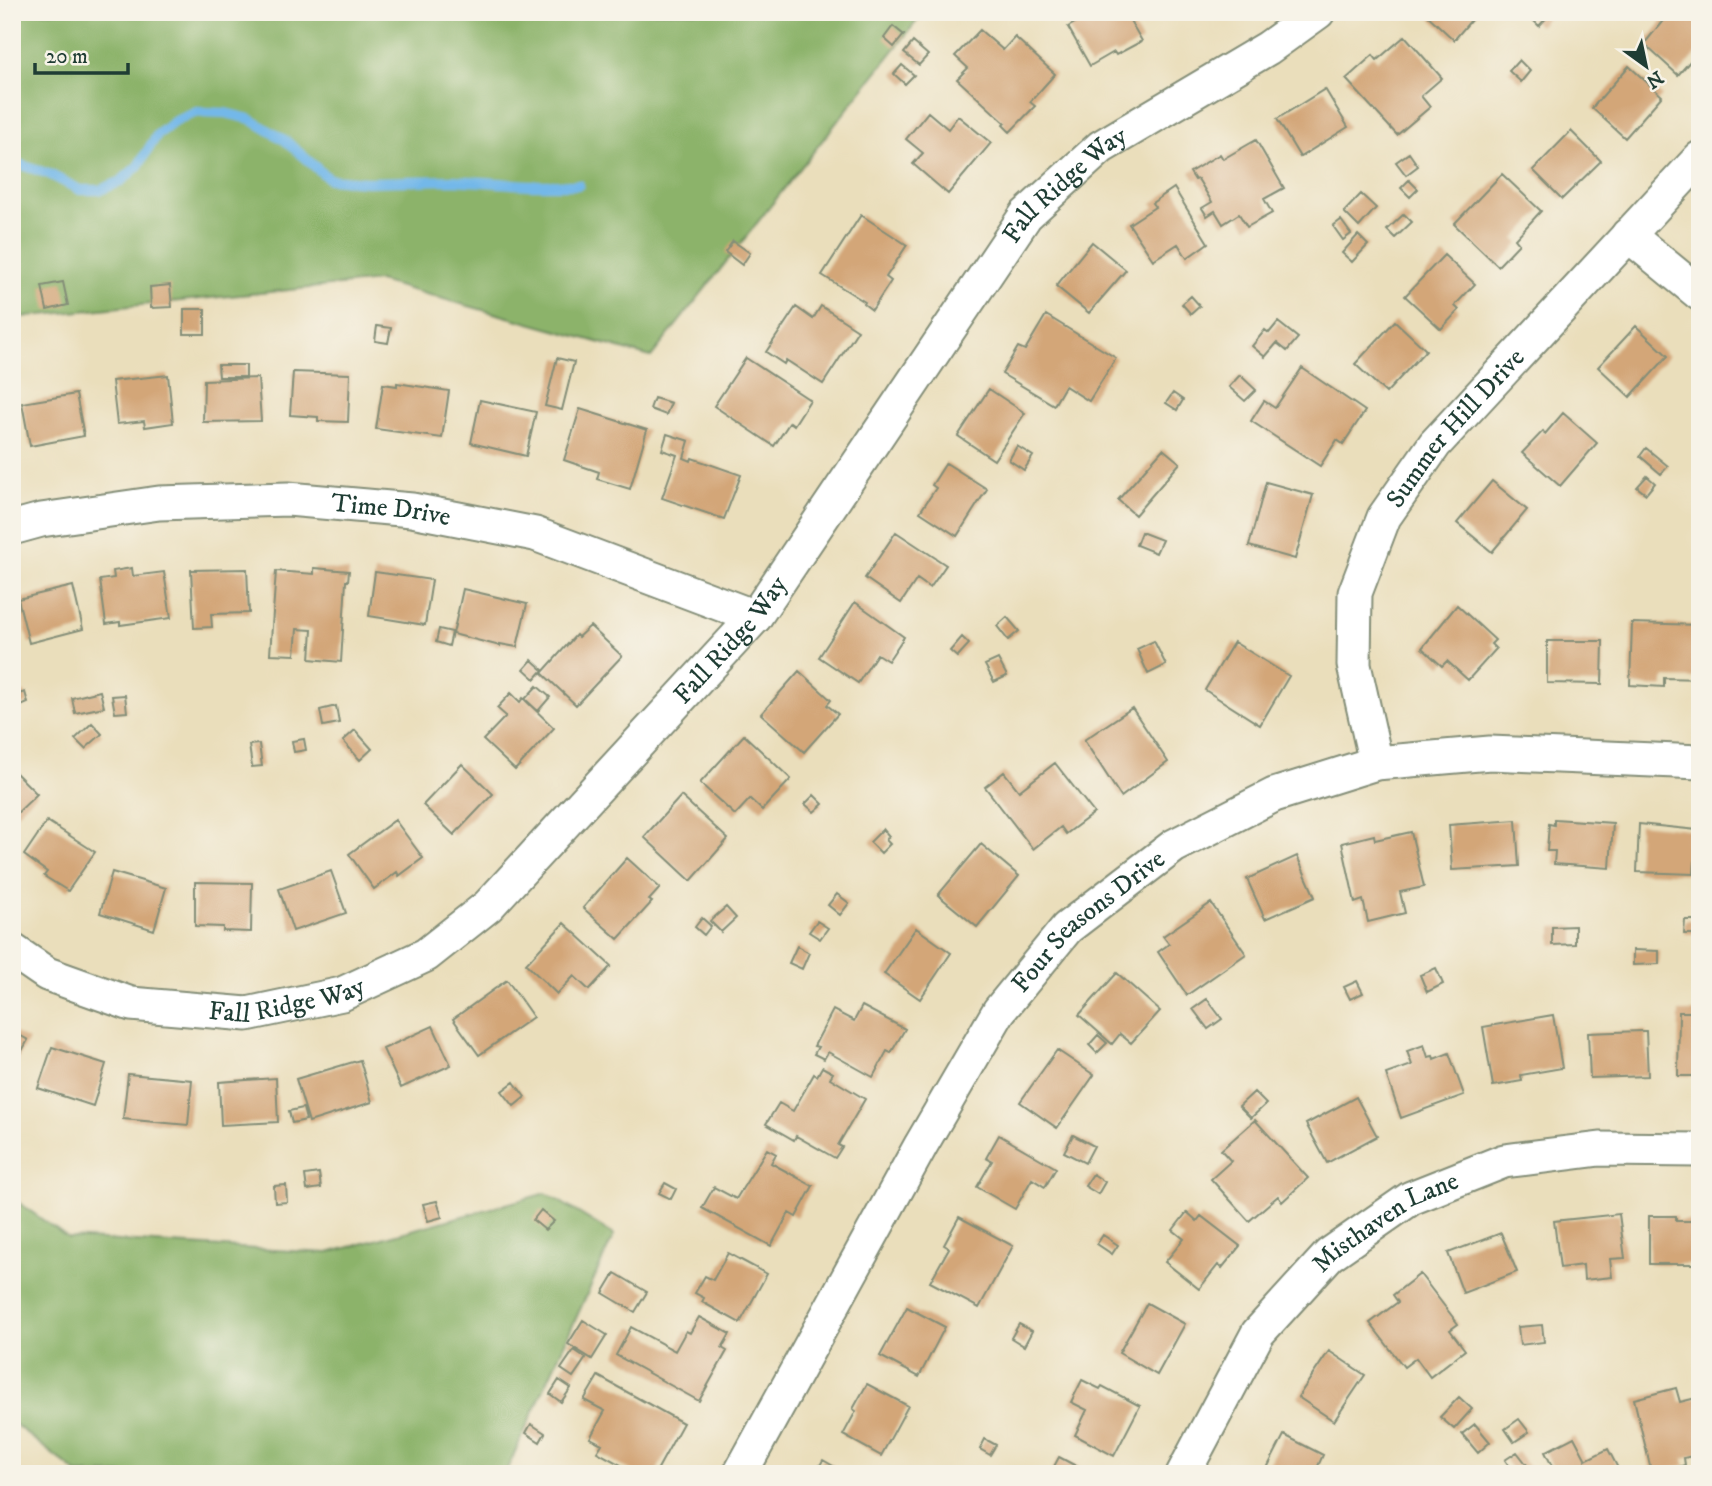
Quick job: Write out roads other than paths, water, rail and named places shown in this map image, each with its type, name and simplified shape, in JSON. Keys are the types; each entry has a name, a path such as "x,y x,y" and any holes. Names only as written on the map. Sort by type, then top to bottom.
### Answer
{"street":[{"name":"Fall Ridge Way","path":"12,950 47,974 131,1004 247,1014 342,994 426,956 488,906 755,617 1026,215 1101,147 1268,48 1318,12"},
{"name":"Summer Hill Drive","path":"1376,762 1354,665 1355,593 1384,517 1435,444 1700,158"},
{"path":"1628,234 1700,294"},
{"name":"Time Drive","path":"12,528 41,520 159,503 288,499 412,510 535,534 755,617"},
{"name":"Four Seasons Drive","path":"740,1474 921,1144 999,1011 1067,928 1174,846 1274,795 1376,762 1490,753 1700,762"},
{"name":"Misthaven Lane","path":"1183,1474 1258,1333 1329,1255 1411,1198 1504,1161 1600,1149 1700,1150"}],"waterway":[{"path":"12,162 49,174 80,190 100,190 120,182 138,166 157,135 175,121 196,112 225,113 250,119 286,141 329,179 579,185"}]}
